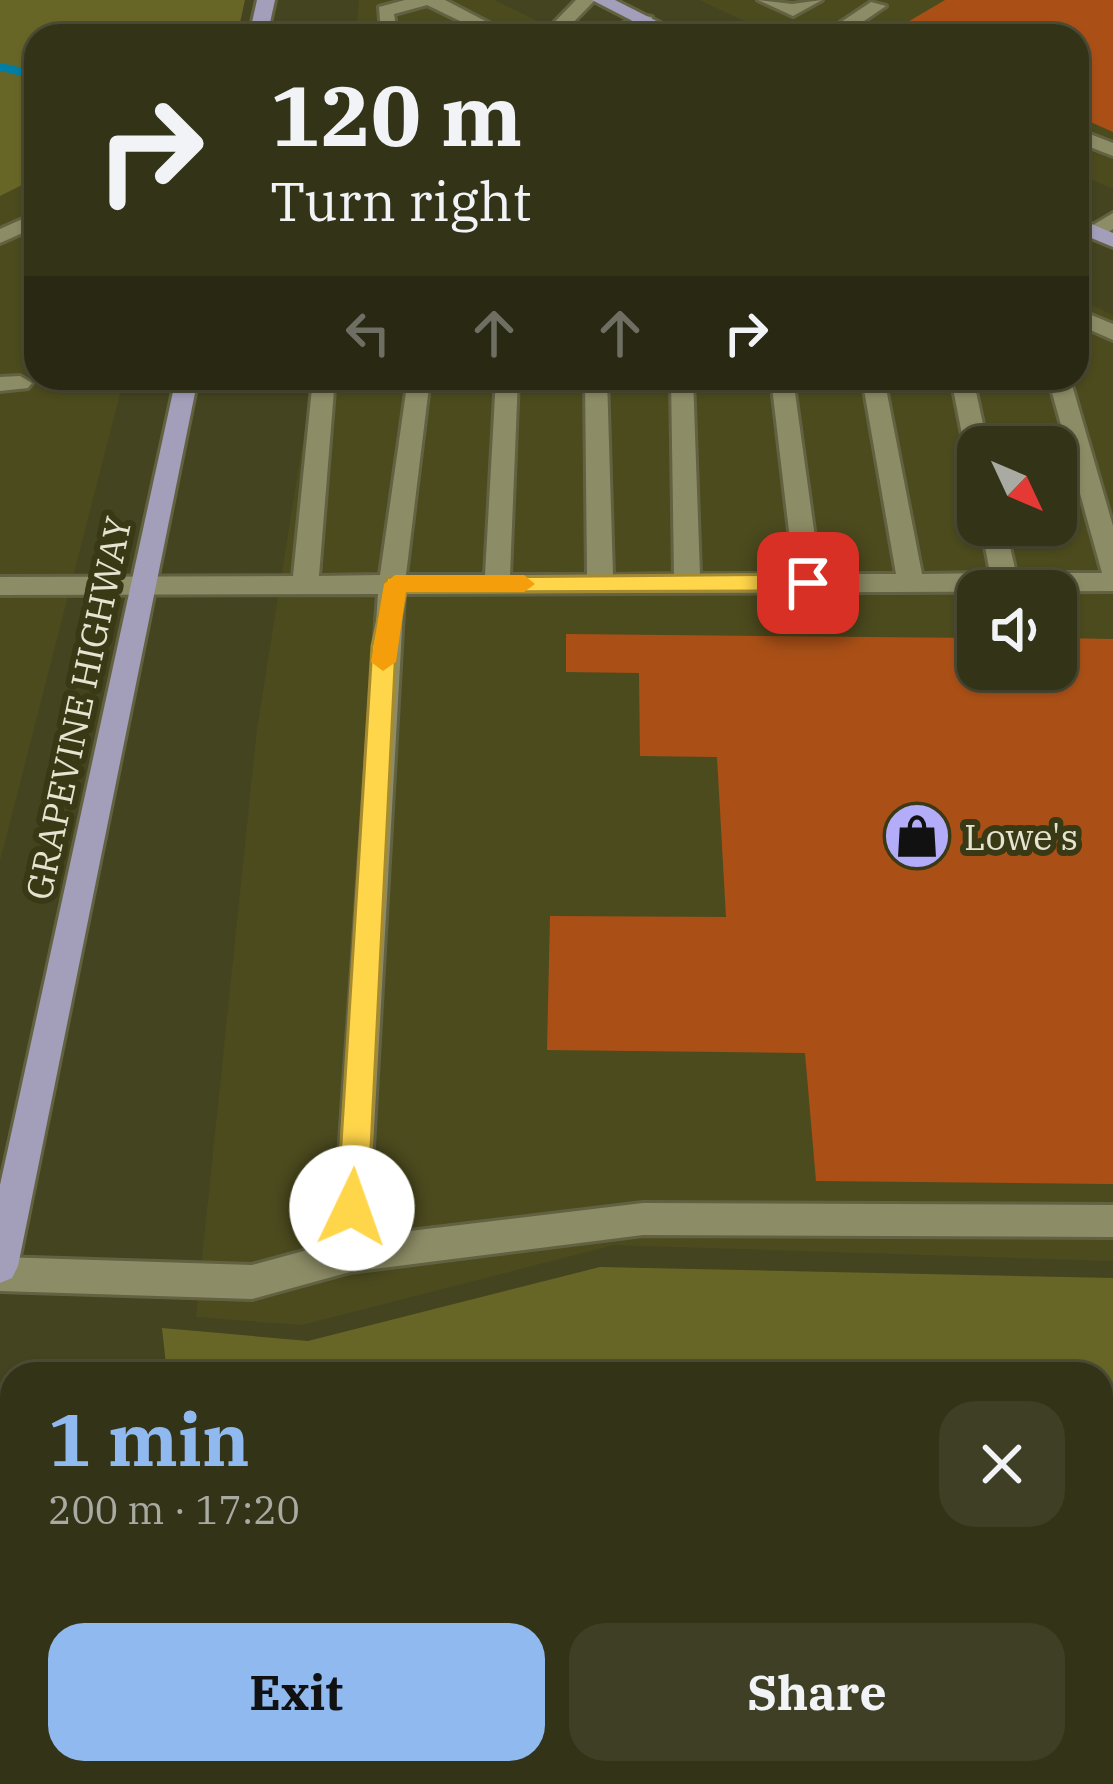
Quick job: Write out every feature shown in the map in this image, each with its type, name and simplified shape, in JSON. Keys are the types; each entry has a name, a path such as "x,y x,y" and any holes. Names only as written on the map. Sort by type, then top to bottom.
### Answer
{"main road":[{"path":"601,0 622,5 652,24"},
{"name":"GRAPEVINE HIGHWAY","path":"0,1270 184,390"}],"lane":[{"path":"386,24 385,11 428,0 479,24"},
{"path":"562,24 586,0"},
{"path":"767,0 793,11 813,0"},
{"path":"851,24 876,2"},
{"path":"635,24 646,21"},
{"path":"305,584 323,390"},
{"path":"350,1256 384,646 418,390"},
{"path":"497,584 507,390"},
{"path":"596,390 601,584"},
{"path":"682,390 687,584"},
{"path":"784,390 808,583"},
{"path":"875,390 910,583"},
{"path":"964,390 972,426"},
{"path":"1062,390 1113,570"},
{"path":"1077,582 1113,582"},
{"path":"0,586 957,583"},
{"path":"0,1270 252,1282 350,1256 643,1219 1113,1221"}],"shaded area":[{"path":"0,0 245,0 240,24 24,24 24,184 0,196"},
{"path":"359,0 494,0 544,24 357,24"},
{"path":"699,0 1113,0 1113,189 1089,178 1089,24 751,24"},
{"path":"24,184 24,390 121,390 0,861 0,196"},
{"path":"1089,304 1113,315 1113,1261 614,1245 302,1325 196,1317 257,729 311,390 1089,390"},
{"path":"600,1267 1113,1278 1113,1362 166,1362 162,1328 308,1341"}],"building":[{"path":"945,0 1113,0 1113,132 1089,121 1089,24 904,24"},
{"name":"Lowe's","path":"566,634 957,638 957,690 1077,690 1077,638 1113,639 1113,1184 816,1181 805,1053 547,1050 550,916 726,917 717,757 640,756 639,673 566,672"}],"waterway":[{"path":"0,67 24,72"}],"slow traffic":[{"path":"383,662 395,584 524,584"}],"place":[{"name":"Lowe's","path":"917,836"}],"route":[{"path":"352,1208 384,646 395,584 808,583"}]}
